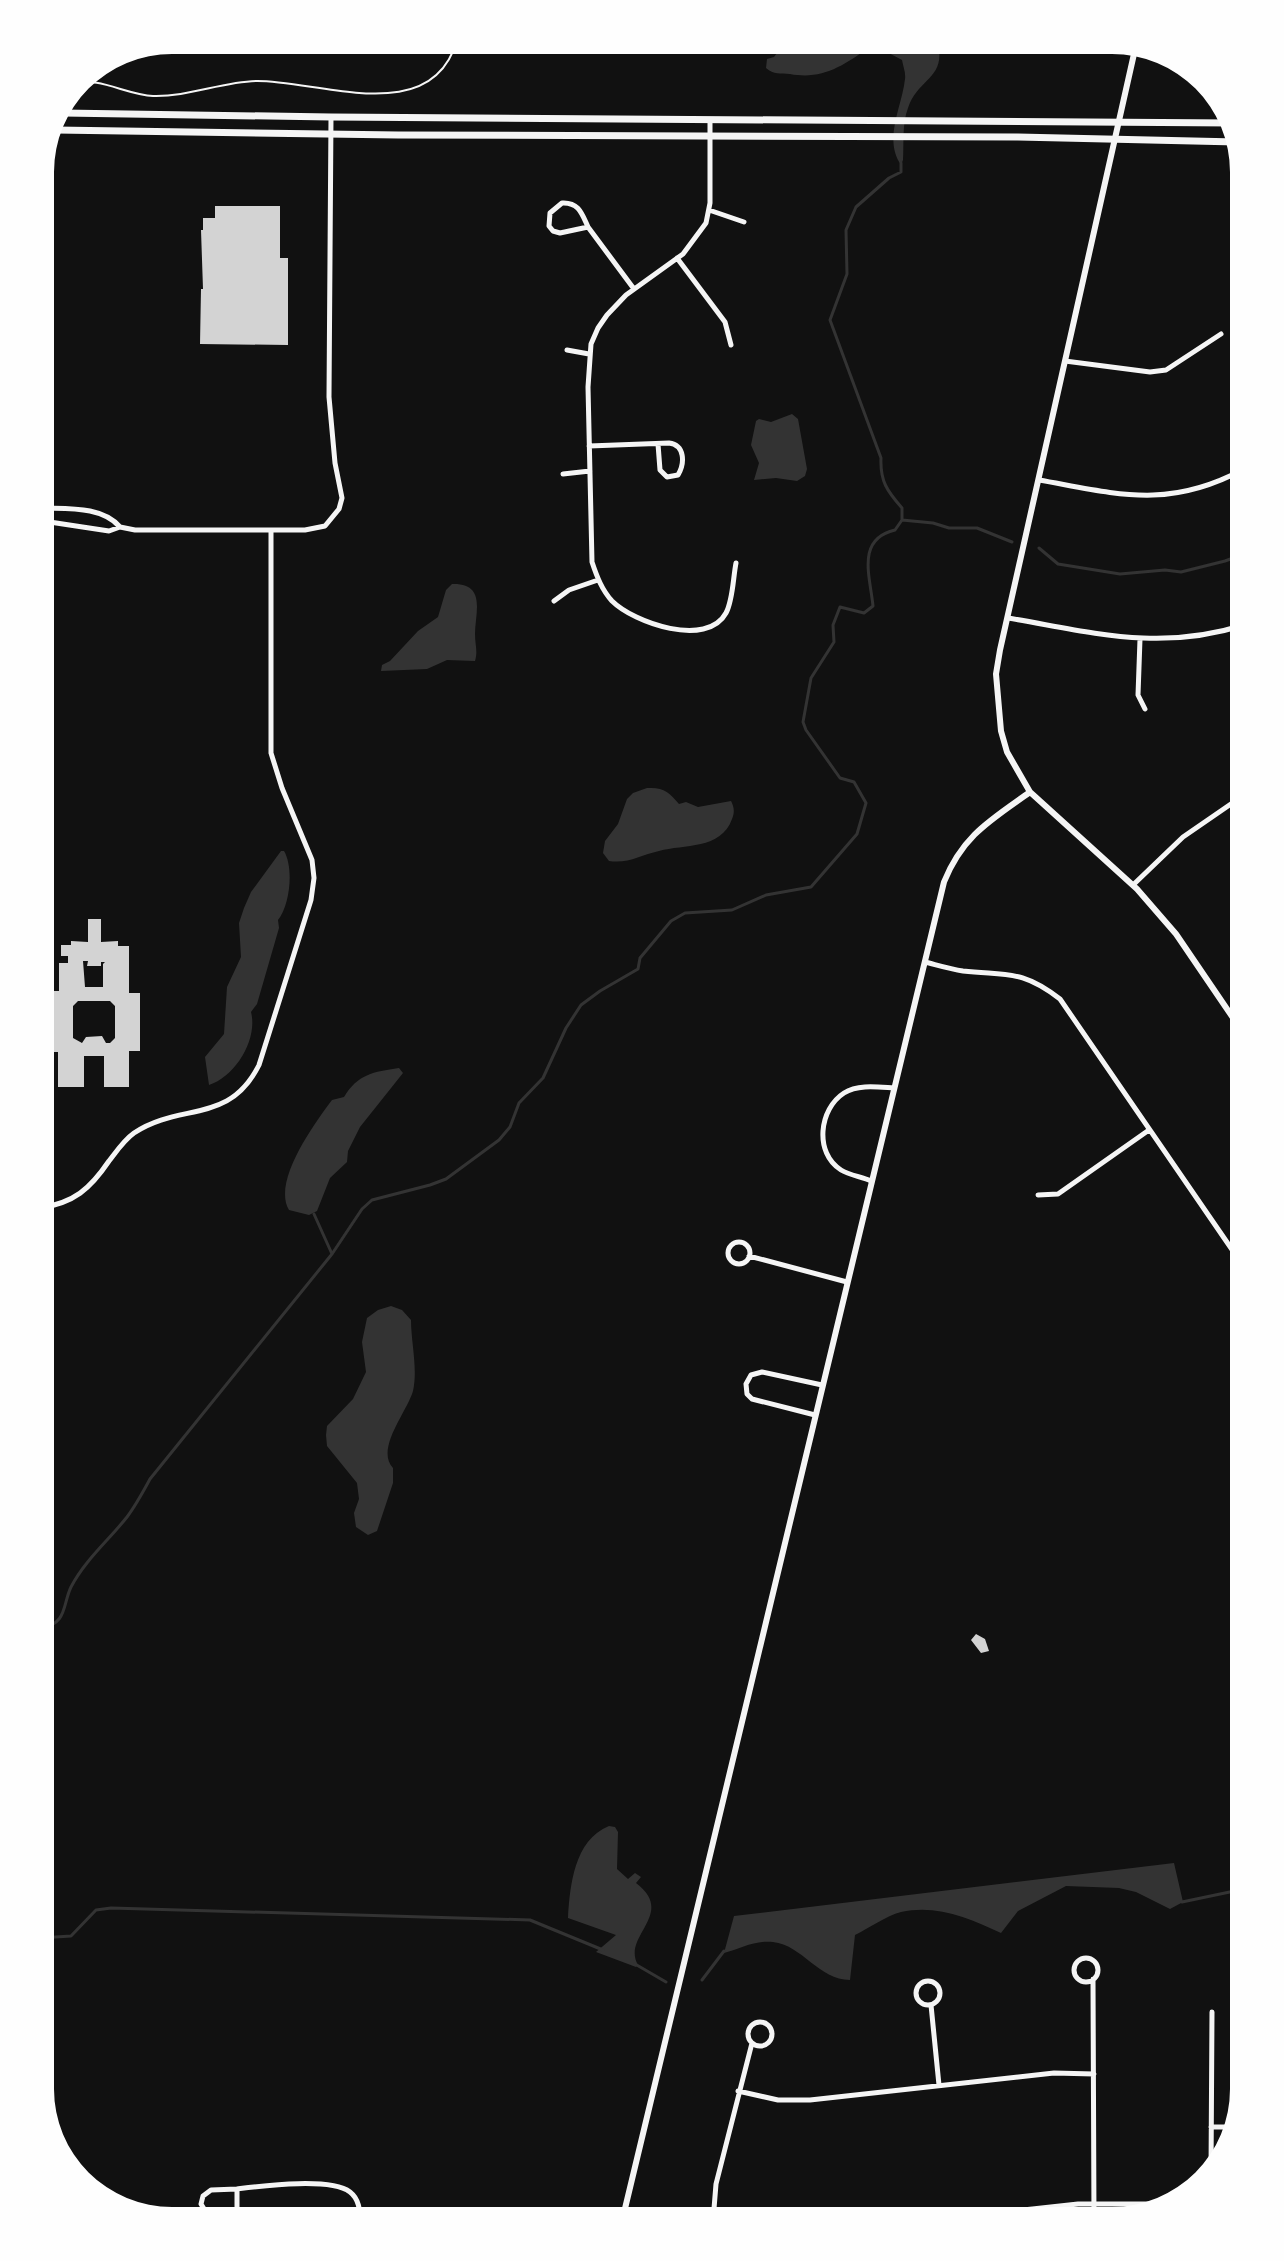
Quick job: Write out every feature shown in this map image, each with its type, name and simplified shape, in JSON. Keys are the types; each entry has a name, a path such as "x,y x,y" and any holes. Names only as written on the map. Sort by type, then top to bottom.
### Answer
{"main road":[{"path":"70,113 1219,123"},
{"path":"62,130 1226,142"}],"street":[{"path":"1133,56 996,674 998,712 1007,752 1030,792 1133,885 1176,934 1230,1013"},
{"path":"54,522 109,531 120,527 135,530 319,529 339,509 342,498 335,463 329,397 331,117"},
{"path":"710,120 709,210 706,223 677,258 634,289 607,315 598,328 589,354 592,562 598,580 613,601 650,625 677,630 699,629 718,622 727,612 736,563"},
{"path":"588,227 560,233 553,231 549,226 550,213 562,203 575,205 634,289"},
{"path":"709,210 744,222"},
{"path":"677,258 725,322 731,345"},
{"path":"1065,361 1150,372 1166,370 1221,334"},
{"path":"567,350 589,354"},
{"path":"589,446 658,444 675,444 681,448 683,464 678,475 667,477 660,470 658,444"},
{"path":"563,474 590,471"},
{"path":"1039,480 1128,495 1168,495 1189,493 1230,475"},
{"path":"54,508 97,513 112,518 120,527"},
{"path":"54,1206 63,1205 81,1194 98,1178 130,1136 154,1121 218,1107 250,1083 259,1065 311,900 314,878 312,860 271,753 271,530"},
{"path":"554,601 569,590 598,580"},
{"path":"1008,618 1097,635 1140,639 1201,636 1230,629"},
{"path":"1140,639 1138,695 1145,709"},
{"path":"625,2207 944,882 957,855 985,824 1030,792"},
{"path":"1133,885 1183,837 1230,805"},
{"path":"924,962 962,971 1016,974 1040,983 1060,999 1230,1247"},
{"path":"871,1181 840,1169 830,1158 822,1130 824,1118 842,1094 854,1088 894,1088"},
{"path":"1038,1195 1058,1194 1149,1130"},
{"path":"737,1242 745,1243 749,1256 745,1262 734,1263 728,1255 729,1248 737,1242"},
{"path":"749,1256 847,1282"},
{"path":"815,1415 752,1399 747,1394 746,1386 750,1376 762,1372 822,1385"},
{"path":"1093,1979 1085,1981 1078,1978 1074,1972 1078,1961 1088,1958 1095,1962 1097,1973 1093,1979 1094,2204"},
{"path":"926,1982 937,1985 940,1993 931,2005 920,2002 916,1995 917,1988 926,1982"},
{"path":"931,2005 939,2085"},
{"path":"1211,2153 1212,2012"},
{"path":"714,2207 716,2184 752,2043 748,2033 752,2026 759,2023 769,2026 772,2038 767,2044 759,2046 752,2043"},
{"path":"738,2091 778,2100 810,2100 1054,2073 1094,2074"},
{"path":"1211,2127 1224,2127"},
{"path":"203,2207 203,2196 211,2190 280,2184 337,2186 349,2191 357,2199 358,2207"},
{"path":"237,2189 237,2207"},
{"path":"1063,2207 1139,2204"}],"path":[{"path":"95,82 130,94 153,96 238,82 265,81 347,93 393,93 428,81 444,65 450,54"}],"shaded area":[{"path":"776,54 859,54 841,66 812,75 772,72 766,68 767,59"},
{"path":"891,54 939,54 939,63 918,90 906,114 901,165 896,155 894,134 905,79 902,60"},
{"path":"792,414 798,419 807,469 805,476 797,481 776,478 754,480 759,463 751,445 756,421 771,422"},
{"path":"452,584 470,588 475,594 475,661 447,660 427,669 381,671 382,665 438,617 446,590"},
{"path":"647,788 662,789 679,804 686,802 698,807 731,801 733,816 727,829 711,841 628,860 609,861 603,853 605,841 618,824 627,799"},
{"path":"284,851 289,867 288,896 278,920 279,928 257,1004 251,1012 248,1045 228,1074 209,1085 205,1057 224,1034 227,987 241,957 239,923 251,892"},
{"path":"399,1068 403,1073 360,1127 348,1151 347,1162 330,1178 317,1211 309,1215 289,1210 285,1198 290,1169 306,1138 332,1100 344,1097 355,1083 367,1075"},
{"path":"391,1306 402,1310 411,1320 414,1383 410,1400 390,1441 388,1460 393,1468 393,1483 377,1531 368,1535 356,1527 357,1483 327,1446 326,1435 327,1426 353,1399 366,1372 362,1342 367,1318"},
{"path":"609,1826 615,1827 618,1832 617,1869 628,1879 635,1873 641,1877 636,1883 647,1894 651,1905 650,1915 636,1944 636,1967 596,1952 616,1935 568,1918 570,1892 581,1853 597,1833"},
{"path":"1174,1863 1183,1902 1170,1909 1136,1892 1119,1888 1066,1886 1018,1911 1001,1933 940,1911 914,1910 895,1914 855,1935 850,1980 829,1974 783,1944 766,1942 724,1953 734,1916"}],"building":[{"path":"215,206 280,206 280,258 288,258 288,345 200,344 203,289 201,230 203,218 215,218"},
{"path":"88,919 101,919 101,942 118,941 118,946 129,946 129,993 140,993 140,1051 129,1051 129,1087 104,1087 104,1056 84,1056 84,1087 58,1087 58,1052 54,1052 54,991 59,991 59,963 68,963 68,956 61,956 61,945 71,945 71,941 88,942","holes":["83,961 88,961 87,966 101,966 101,962 105,962 103,987 85,987","78,1001 110,1001 115,1006 115,1038 110,1043 106,1043 102,1036 86,1037 82,1043 73,1038 73,1006"]},
{"path":"976,1634 985,1639 989,1651 981,1653 971,1640"}],"waterway":[{"path":"54,1624 63,1613 71,1587 83,1568 127,1517 150,1479 332,1254 362,1209 372,1200 446,1179 499,1140 510,1127 519,1103 543,1078 566,1028 581,1005 638,969 640,958 671,921 685,913 732,910 766,895 811,887 857,834 866,803 854,782 840,778 803,722 811,678 834,642 833,625 840,607 864,613 873,606 868,571 870,550 875,541 895,530 902,520 902,508 883,479 881,458 830,320 847,274 846,230 856,207 889,178 901,172 901,163"},
{"path":"902,520 949,528 977,528 1012,542"},
{"path":"1039,548 1058,564 1120,574 1165,570 1181,572 1230,559"},
{"path":"314,1214 332,1254"},
{"path":"1182,1902 1230,1892"},
{"path":"54,1937 71,1936 96,1910 111,1908 530,1920 603,1950"},
{"path":"702,1980 724,1951"},
{"path":"635,1964 666,1982"}]}
